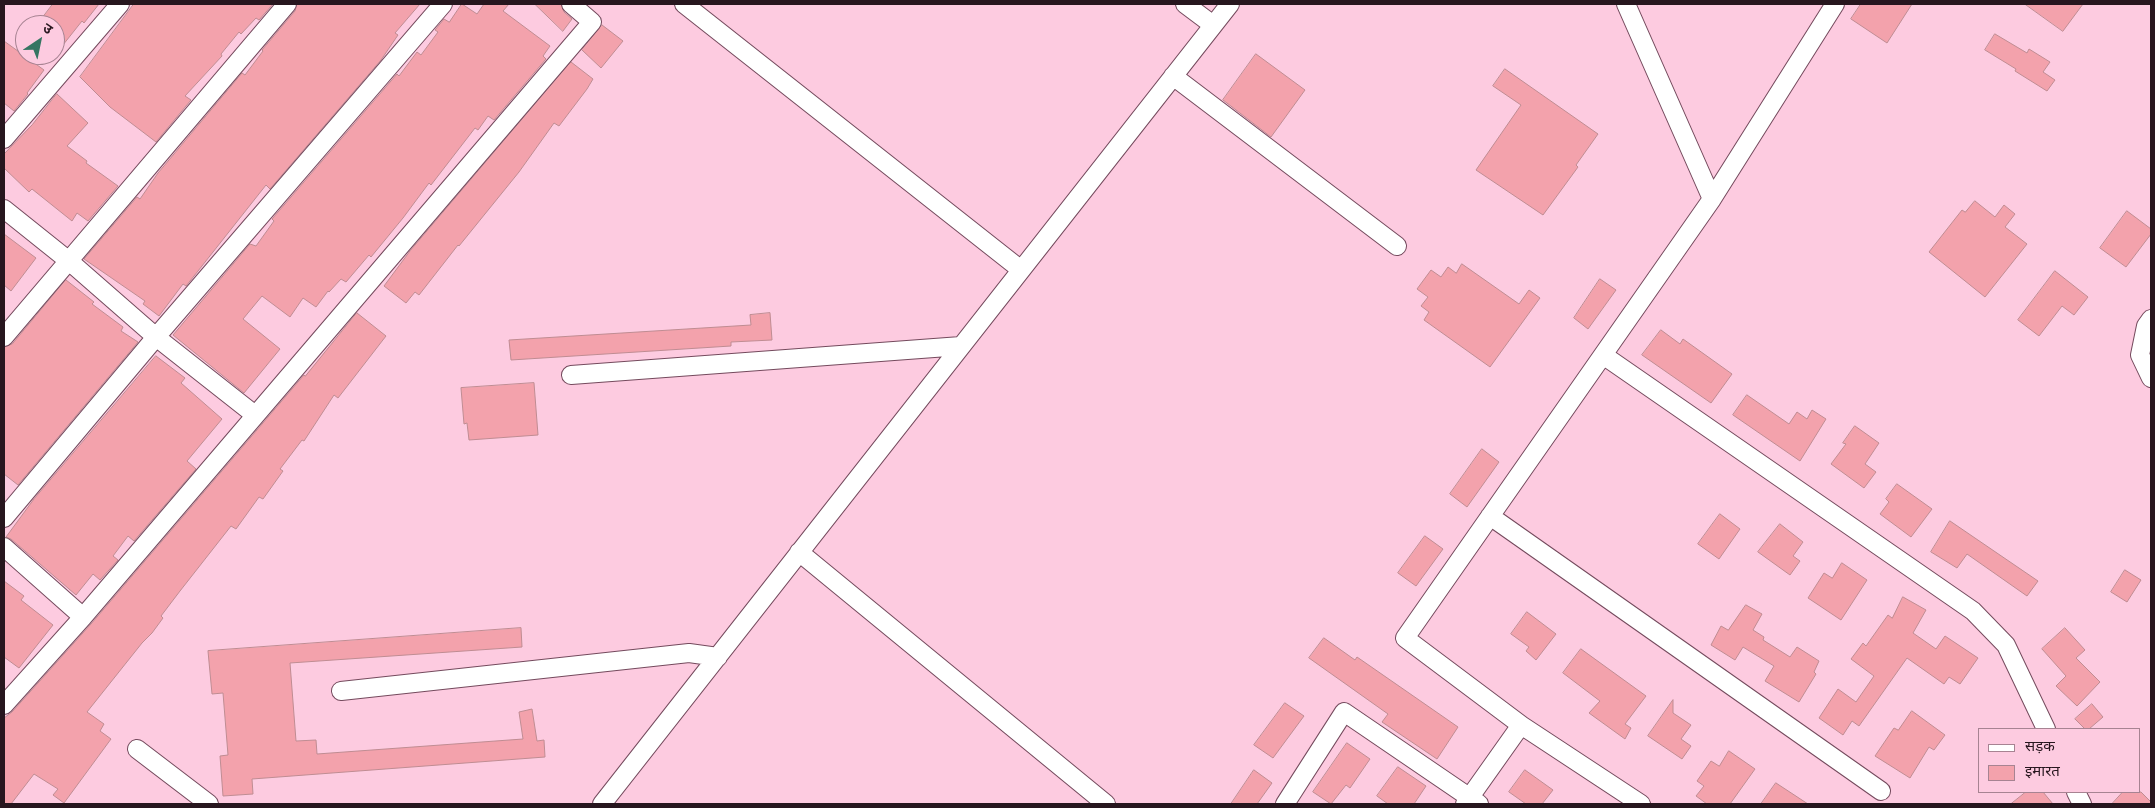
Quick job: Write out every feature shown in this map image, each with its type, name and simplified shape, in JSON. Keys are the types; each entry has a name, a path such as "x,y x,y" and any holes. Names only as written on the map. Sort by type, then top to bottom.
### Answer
{"street":[{"path":"4,139 120,4"},
{"path":"4,337 287,4"},
{"path":"4,518 156,336 443,4"},
{"path":"4,705 83,617 592,22 571,4"},
{"path":"684,4 1020,269"},
{"path":"1185,4 1213,25"},
{"path":"602,804 1020,269 1230,4"},
{"path":"1626,4 1712,199"},
{"path":"1641,804 1521,725 1404,638 1712,199 1835,4"},
{"path":"1173,76 1397,246"},
{"path":"4,209 254,416"},
{"path":"2151,319 2146,326 2140,355 2151,378"},
{"path":"571,375 961,346"},
{"path":"1603,355 1972,611 2006,645 2046,728"},
{"path":"1490,516 1881,791"},
{"path":"4,547 83,617"},
{"path":"800,552 1106,804"},
{"path":"341,691 689,653 718,656"},
{"path":"1284,804 1344,712 1471,802 1521,725"},
{"path":"137,749 210,804"}],"building":[{"path":"53,4 99,4 65,42 65,15 45,15"},
{"path":"134,4 273,4 259,20 256,18 241,34 239,32 221,54 222,56 185,96 191,100 156,142 110,107 80,77"},
{"path":"297,4 420,4 395,33 398,35 381,60 270,189 266,185 186,286 183,284 159,316 143,304 145,301 84,259 137,197 140,199 158,173 242,73 245,75 262,50 295,11"},
{"path":"462,4 477,14 484,4 509,4 503,11 550,46 543,56 546,59 494,120 488,116 478,130 475,128 431,185 429,183 371,257 369,255 346,282 341,279 328,291 316,307 303,298 290,317 262,296 243,319 280,349 244,393 173,335 250,244 256,246 274,221 272,219 397,74 399,76 417,52 421,55 438,32 435,30 444,19 449,22"},
{"path":"535,4 561,4 564,12 572,19 563,31"},
{"path":"1861,4 1912,4 1887,43 1851,19"},
{"path":"2025,4 2083,4 2063,31"},
{"path":"602,25 623,41 601,68 582,50"},
{"path":"1995,34 2027,53 2029,49 2050,62 2043,72 2055,80 2047,91 1985,50"},
{"path":"4,41 15,49 15,65 37,65 44,70 14,111 4,103"},
{"path":"1256,54 1305,90 1271,137 1223,100"},
{"path":"571,62 593,79 587,89 559,126 554,123 519,172 419,295 415,292 406,303 384,286 410,251"},
{"path":"1505,69 1598,134 1576,165 1578,167 1543,215 1476,170 1521,105 1493,86"},
{"path":"57,94 88,123 67,146 87,161 86,163 118,186 88,221 77,213 72,221 32,189 29,192 4,168 4,154 32,125"},
{"path":"1975,201 1995,217 2004,205 2015,214 2005,227 2027,244 1985,297 1929,252 1962,210 1965,212"},
{"path":"2127,211 2151,229 2151,234 2126,267 2100,248"},
{"path":"4,234 36,258 11,291 4,285"},
{"path":"1462,264 1519,304 1529,290 1540,298 1490,367 1424,320 1429,312 1421,306 1428,297 1417,289 1431,270 1441,277 1448,267 1456,273"},
{"path":"2055,271 2088,297 2074,315 2062,306 2039,336 2018,320"},
{"path":"1600,279 1616,290 1588,329 1574,318"},
{"path":"66,280 94,302 92,304 123,327 121,331 138,342 18,485 4,474 4,347 12,344"},
{"path":"357,313 386,336 338,398 334,395 304,441 302,440 280,469 283,471 263,499 259,497 236,529 231,526 161,616 163,618 152,633 87,712 104,724 100,731 111,739 64,803 53,795 58,789 34,774 11,804 4,804 4,718 12,712 91,624"},
{"path":"770,313 772,340 731,342 731,346 511,360 509,340 751,325 750,315"},
{"path":"1661,330 1680,344 1683,339 1732,374 1711,403 1642,355"},
{"path":"156,356 185,378 181,383 222,419 187,461 196,469 134,541 128,536 113,556 118,560 100,580 93,574 76,595 11,539 6,537 34,499"},
{"path":"534,383 538,435 469,440 467,423 464,424 461,388"},
{"path":"1747,395 1789,424 1797,412 1807,419 1812,410 1826,419 1800,461 1733,415"},
{"path":"1855,426 1879,443 1865,464 1876,472 1864,488 1831,464 1846,444 1843,443"},
{"path":"1482,449 1499,462 1467,507 1450,494"},
{"path":"1897,484 1932,509 1911,537 1880,514 1889,502 1886,499"},
{"path":"1720,514 1740,529 1719,559 1698,544"},
{"path":"1950,521 2038,581 2027,596 1967,554 1957,568 1931,552"},
{"path":"1780,524 1803,542 1793,556 1800,561 1790,575 1758,552"},
{"path":"1425,536 1443,549 1416,586 1398,573"},
{"path":"1842,563 1867,580 1841,620 1808,598 1824,573 1832,578"},
{"path":"2125,570 2141,580 2127,602 2111,592"},
{"path":"4,581 24,596 21,600 53,625 19,668 4,657"},
{"path":"1903,597 1926,610 1913,633 1936,649 1945,636 1978,658 1960,684 1949,677 1944,684 1907,658 1859,726 1852,721 1843,735 1819,718 1838,689 1856,702 1874,676 1851,659 1863,643 1866,646 1888,615 1892,618"},
{"path":"1746,605 1762,614 1753,630 1764,637 1763,640 1790,657 1797,647 1819,661 1814,672 1816,674 1799,702 1765,681 1774,666 1743,647 1735,660 1711,645 1721,626 1728,630"},
{"path":"1527,612 1556,634 1536,660 1526,651 1529,647 1511,634"},
{"path":"521,628 522,647 290,663 296,741 316,740 317,754 523,739 519,712 532,709 537,741 544,740 545,757 252,779 253,794 223,796 220,756 228,755 223,693 212,694 208,651"},
{"path":"2065,628 2085,650 2076,658 2100,682 2077,706 2056,686 2066,676 2042,649"},
{"path":"1324,638 1355,660 1357,657 1458,727 1437,759 1382,722 1388,714 1309,658"},
{"path":"1581,649 1646,696 1625,724 1631,728 1625,739 1589,713 1600,701 1563,673"},
{"path":"1673,700 1673,713 1691,725 1681,739 1691,746 1682,759 1648,736"},
{"path":"1285,703 1304,716 1273,758 1254,745"},
{"path":"2092,704 2103,717 2090,728 2084,728 2075,719"},
{"path":"1912,711 1945,735 1934,750 1929,747 1910,778 1875,756 1894,728 1898,730"},
{"path":"1347,743 1370,759 1350,788 1346,785 1331,804 1313,792"},
{"path":"1729,751 1755,769 1730,804 1707,804 1696,796 1704,786 1697,781 1711,761 1719,766"},
{"path":"1398,767 1426,786 1414,804 1388,804 1377,796"},
{"path":"1254,770 1272,783 1257,804 1231,804"},
{"path":"1525,770 1553,790 1542,804 1526,804 1509,792"},
{"path":"1776,783 1808,804 1761,804"},
{"path":"2140,792 2151,802 2151,804 2112,804 2122,793"},
{"path":"2025,793 2044,793 2053,804 2011,804"}]}
